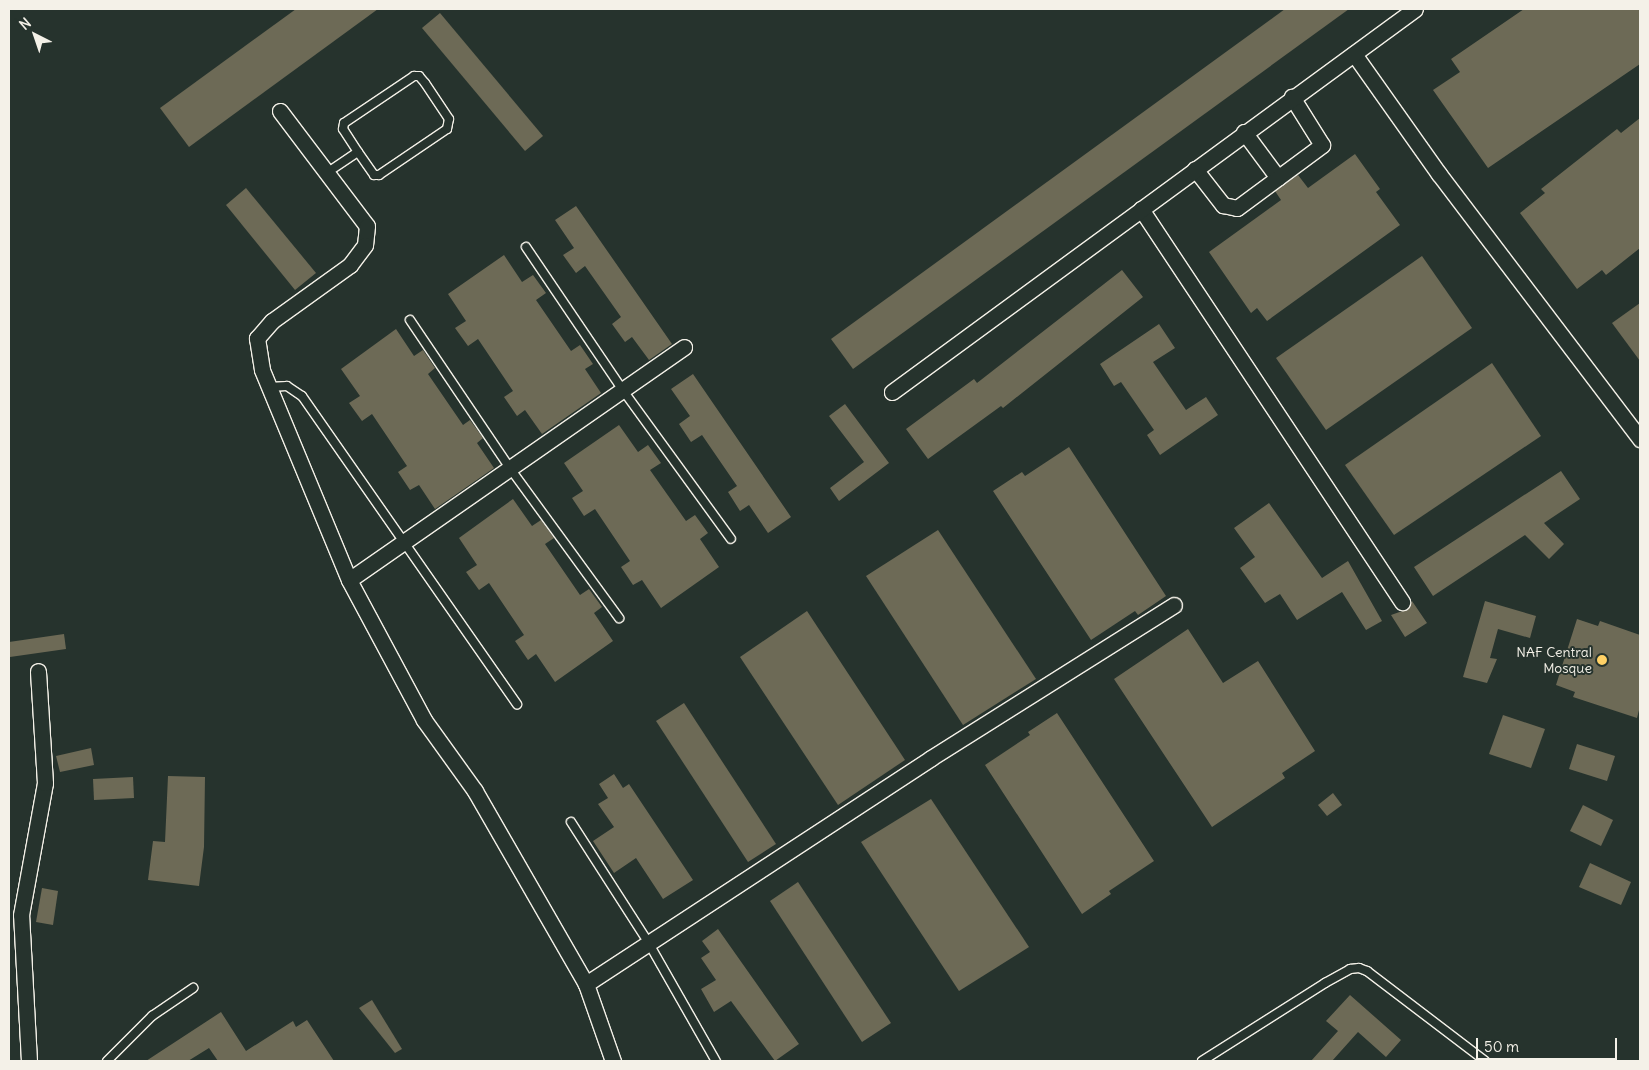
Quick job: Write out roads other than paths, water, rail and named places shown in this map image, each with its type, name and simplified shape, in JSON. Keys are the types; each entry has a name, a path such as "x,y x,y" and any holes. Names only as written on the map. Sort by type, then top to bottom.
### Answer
{"street":[{"path":"892,392 1244,132 1415,9"},
{"path":"1354,54 1440,174 1640,439"},
{"path":"1195,169 1223,205 1237,208 1278,178 1322,145 1292,97"},
{"path":"280,111 367,226 365,245 350,265 272,321 257,338 262,370 349,580 424,720 475,791 586,984 613,1061"},
{"path":"1244,132 1278,178"},
{"path":"1141,209 1402,602"},
{"path":"349,580 684,347"},
{"path":"586,984 931,758 1174,605"},
{"path":"29,1061 21,915 45,783 38,671"}],"lane":[{"path":"414,76 419,76 450,118 447,129 376,176 358,152 342,129 344,123 414,76"},
{"path":"328,172 358,152"},
{"path":"526,247 622,389 731,539"},
{"path":"410,320 509,467 619,618"},
{"path":"269,387 287,386 302,396 517,704"},
{"path":"571,822 648,942 716,1061"},
{"path":"1202,1061 1325,983 1350,969 1358,968 1367,971 1485,1061"},
{"path":"107,1061 152,1016 193,988"}],"place":[{"name":"NAF Central Mosque","path":"1602,660"}]}
